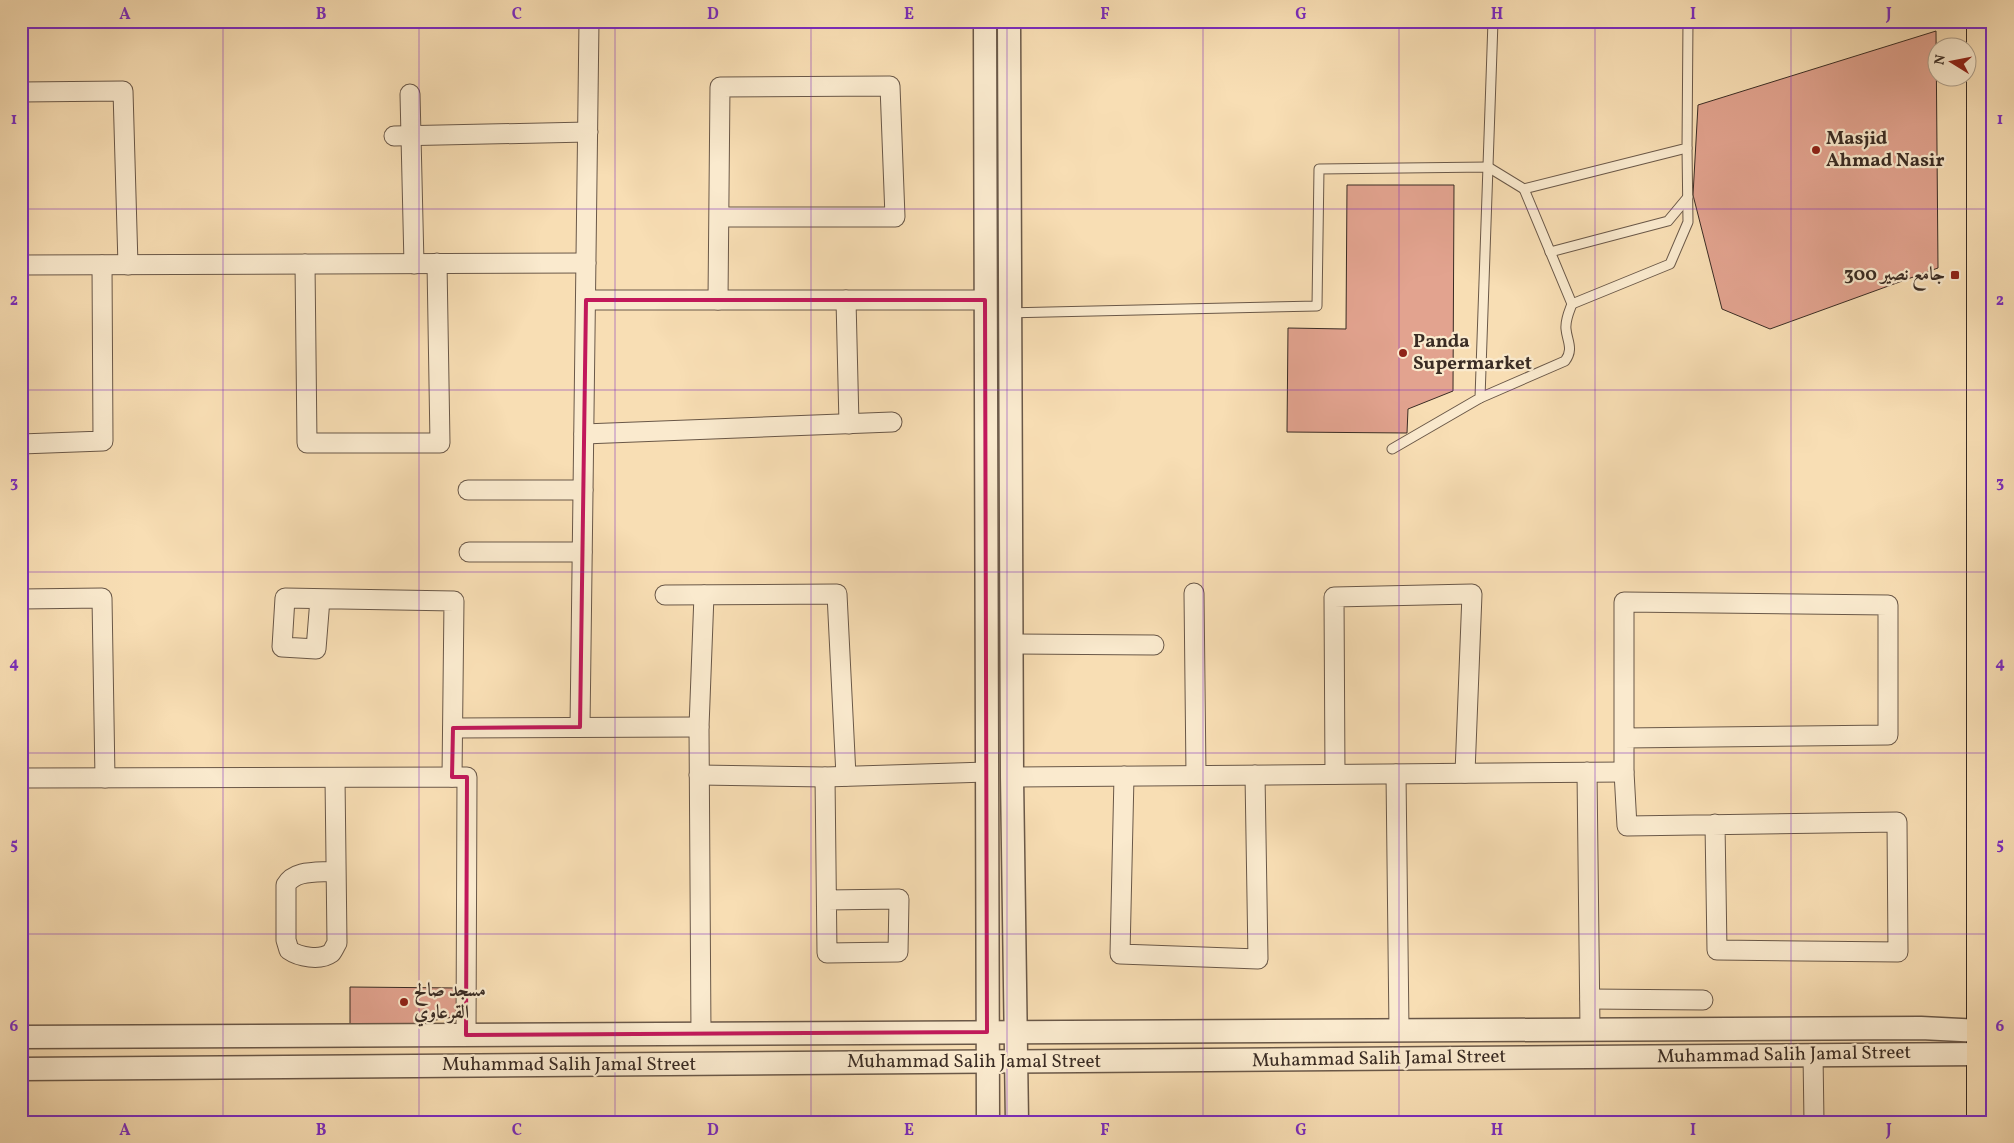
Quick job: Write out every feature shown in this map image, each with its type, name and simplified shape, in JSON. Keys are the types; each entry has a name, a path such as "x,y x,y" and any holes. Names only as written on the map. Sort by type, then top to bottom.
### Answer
{"main road":[{"path":"1981,21 1987,741 1981,1122"}],"street":[{"path":"580,728 589,21"},
{"path":"985,21 988,1122"},
{"path":"1009,21 1011,644 1017,1122"},
{"path":"718,300 720,87 890,86 895,217 719,217"},
{"path":"21,92 123,91 128,265"},
{"path":"410,94 402,136 414,264"},
{"path":"402,136 588,132"},
{"path":"305,264 307,442 440,443 437,263"},
{"path":"21,265 586,263"},
{"path":"21,444 102,441 102,265"},
{"path":"586,300 985,300"},
{"path":"846,300 849,424"},
{"path":"584,434 892,422"},
{"path":"468,490 583,490"},
{"path":"469,552 582,552"},
{"path":"1194,592 1196,775"},
{"path":"701,1034 699,727 704,594"},
{"path":"665,595 837,594 846,776"},
{"path":"1335,774 1334,597 1472,594 1465,773"},
{"path":"21,599 102,598 105,778"},
{"path":"320,598 454,601 452,777"},
{"path":"1624,738 1888,735 1888,605 1624,602 1624,738 1624,772 1627,826 1715,824 1898,822 1898,952 1717,950 1715,824"},
{"path":"1011,644 1154,646"},
{"path":"453,728 699,727"},
{"path":"699,775 825,777 987,772"},
{"path":"1587,772 1590,1029"},
{"path":"1012,776 1624,772"},
{"path":"1396,774 1399,1030"},
{"path":"1124,776 1120,954 1258,959 1255,775"},
{"path":"21,778 467,777 466,1035"},
{"path":"825,777 827,953 898,952 899,899 827,900"},
{"path":"335,778 337,943 332,952 324,957 297,956 289,950 286,940 286,886 289,879 296,875 336,871"},
{"path":"1590,1000 1703,1000"},
{"name":"Muhammad Salih Jamal Street","path":"21,1037 1920,1028 1981,1043"},
{"name":"Muhammad Salih Jamal Street","path":"21,1068 1016,1062 1928,1053 1981,1043"},
{"path":"1813,1054 1814,1122"}],"lane":[{"path":"1480,398 1493,21"},
{"path":"1572,304 1670,264 1688,222 1688,21"},
{"path":"1524,189 1687,148"},
{"path":"1010,313 1317,306 1319,168 1488,167 1524,189 1572,304 1566,328 1570,347 1569,355 1565,361 1480,398 1392,449"},
{"path":"1550,252 1668,221 1688,198"}],"highlighted area":[{"path":"586,300 985,300 987,1032 466,1035 467,777 452,777 453,728 580,727"}],"building":[{"name":"Masjid Ahmad Nasir","path":"1936,31 1936,38 1926,38 1926,88 1936,88 1938,268 1770,329 1722,309 1693,195 1698,105"},
{"path":"1347,185 1454,185 1453,391 1408,409 1407,433 1287,432 1288,328 1346,329"},
{"name":"مسجد صالح القرعاوي","path":"350,987 459,988 459,1016 395,1027 350,1025"}],"place":[{"name":"Masjid Ahmad Nasir","path":"1816,150"},
{"name":"جامع نصير 300","path":"1955,275"},
{"name":"Panda Supermarket","path":"1403,353"},
{"name":"مسجد صالح القرعاوي","path":"404,1002"}]}
